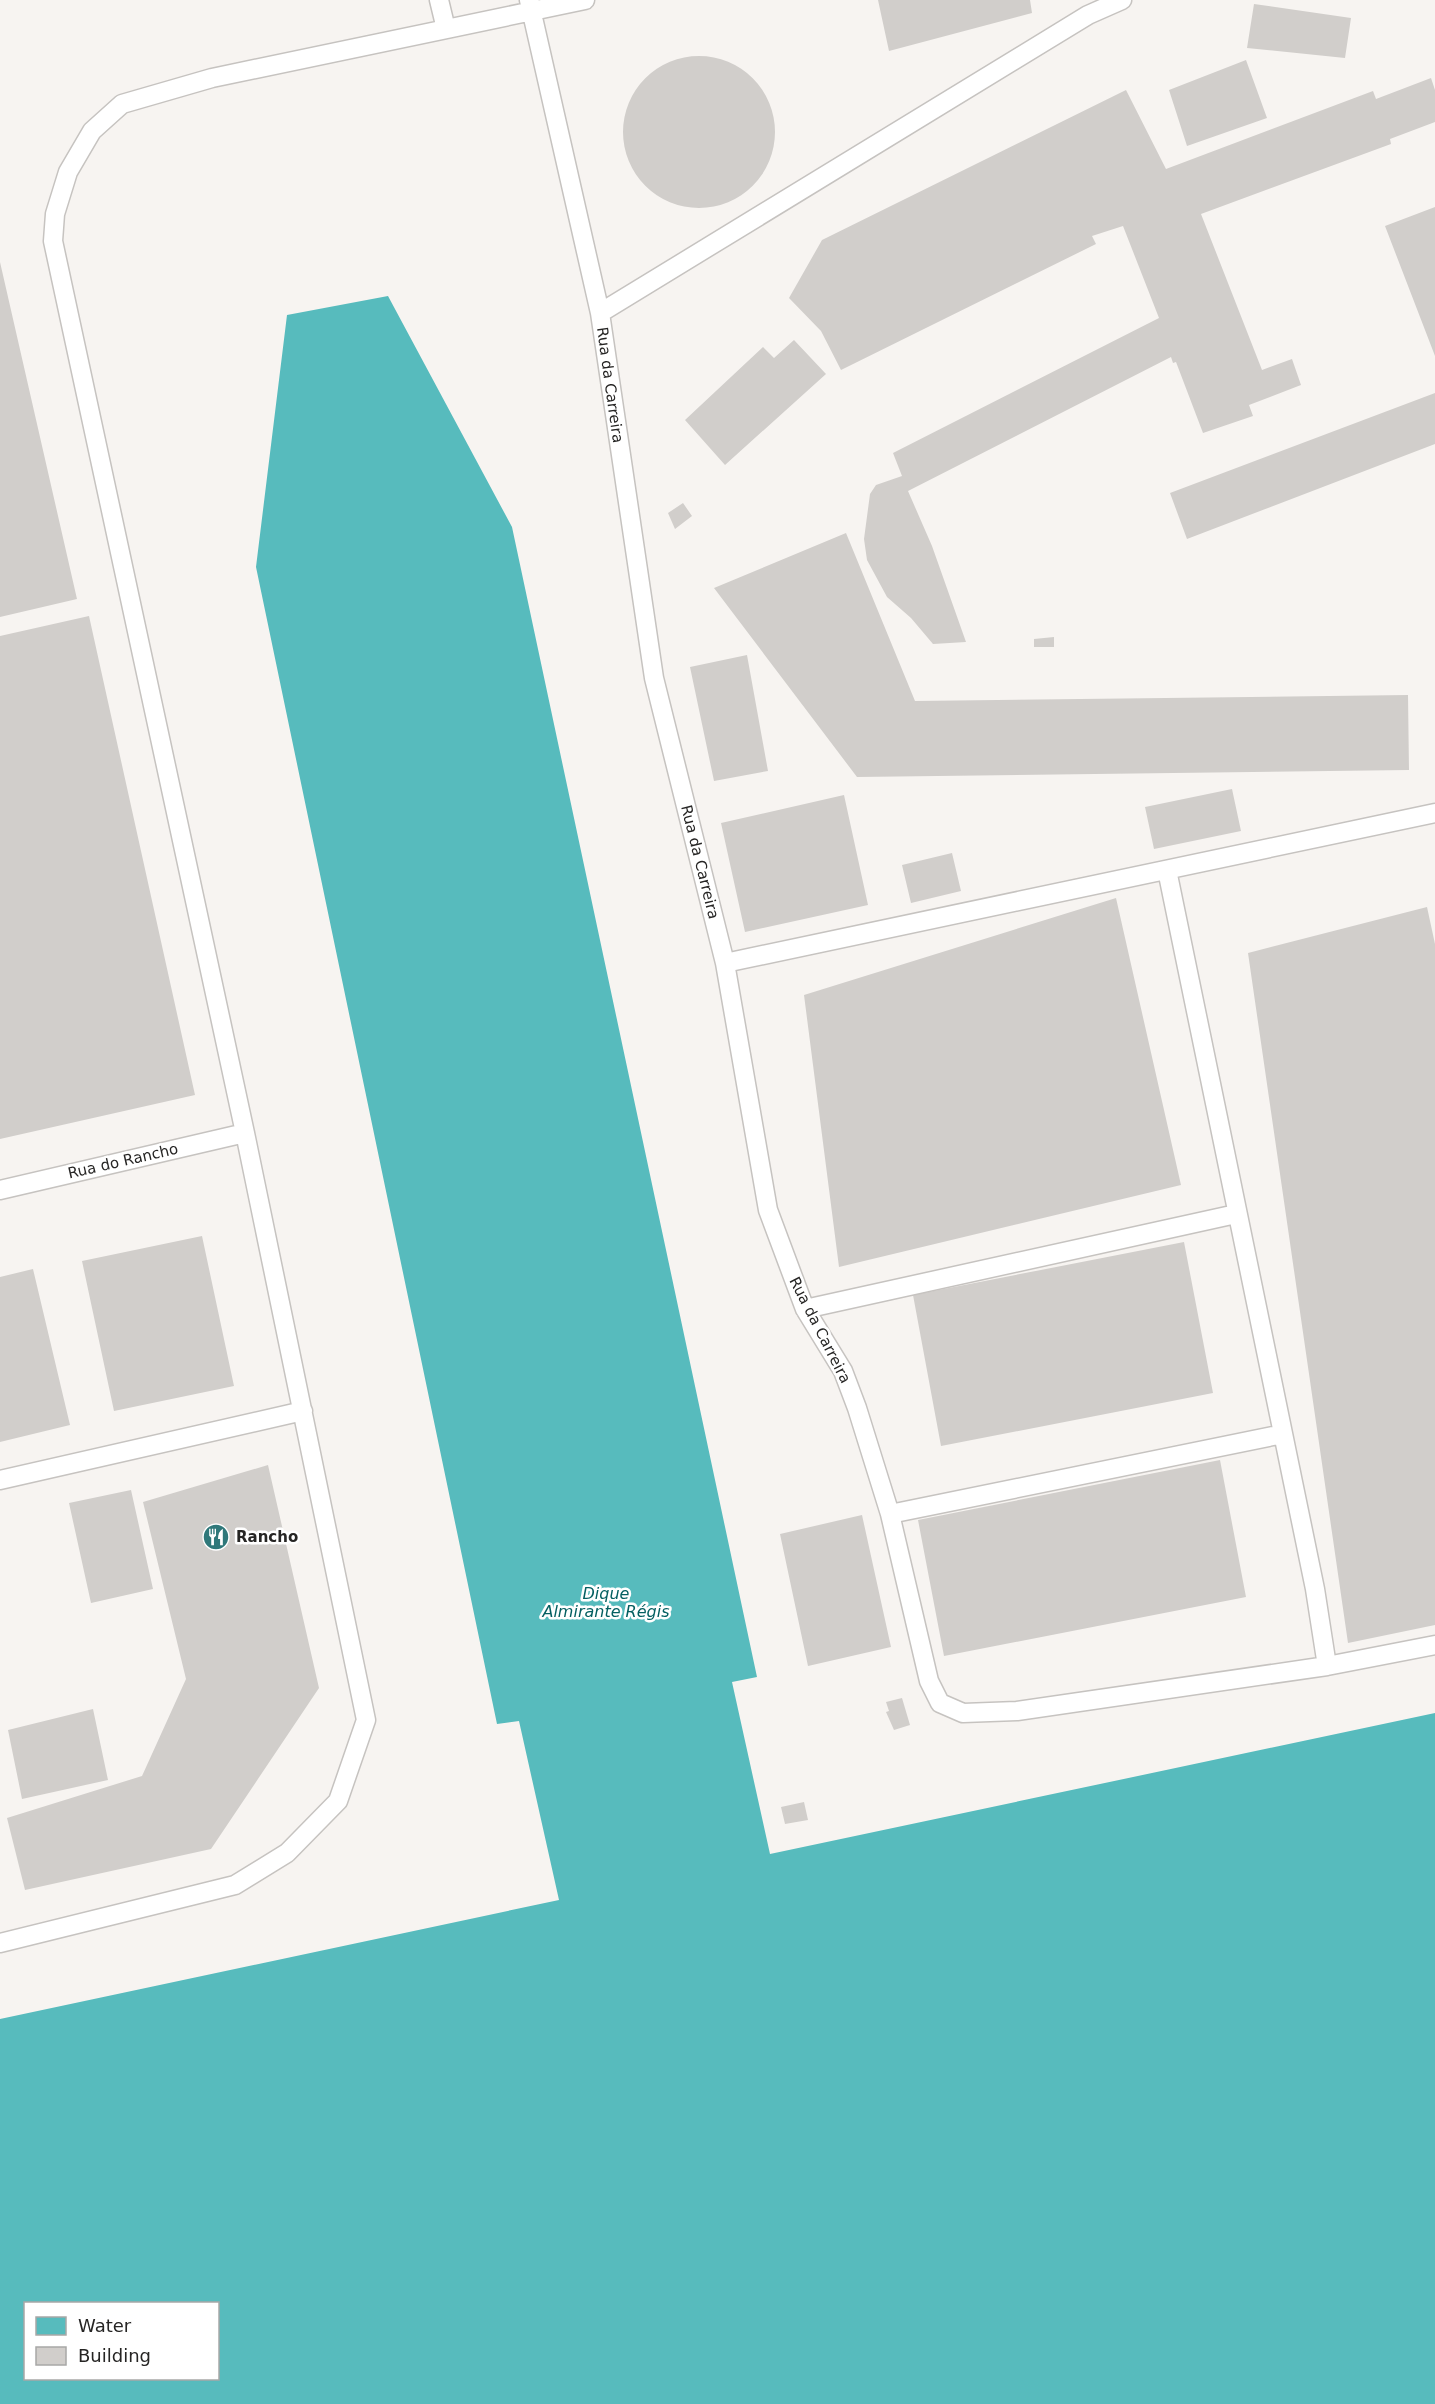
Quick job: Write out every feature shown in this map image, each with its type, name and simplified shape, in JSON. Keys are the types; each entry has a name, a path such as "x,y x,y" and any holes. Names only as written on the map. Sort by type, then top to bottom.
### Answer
{"lane":[{"path":"439,0 446,29"},
{"path":"0,1943 235,1885 287,1853 338,1801 366,1720 246,1132 53,241 55,214 68,172 92,131 122,104 212,78 446,29 530,6 585,0"},
{"path":"600,313 1088,15 1122,0"},
{"name":"Rua da Carreira","path":"530,6 600,313 654,678 724,963 768,1210 785,1260 806,1309 843,1371 857,1408 890,1514 929,1681 940,1703 963,1713 1017,1711 1327,1666"},
{"path":"724,963 1435,813"},
{"path":"1167,870 1317,1599 1327,1666 1435,1645"},
{"name":"Rua do Rancho","path":"0,1190 246,1132"},
{"path":"806,1309 1236,1214"},
{"path":"0,1480 303,1411"},
{"path":"890,1514 1283,1434"}],"water":[{"name":"Dique Almirante Régis","path":"388,296 512,527 757,1677 732,1682 770,1854 1435,1713 1435,2404 0,2404 0,2019 559,1900 519,1721 497,1724 256,567 287,315"}],"building":[{"path":"878,0 1030,0 1032,13 889,51"},
{"path":"1254,4 1351,18 1345,58 1247,48"},
{"path":"699,56 728,62 753,78 769,103 775,132 769,161 753,186 728,202 699,208 670,202 645,186 629,161 623,132 629,103 645,78 670,62"},
{"path":"1246,60 1267,118 1187,146 1169,90"},
{"path":"1431,78 1435,90 1435,122 1390,139 1391,144 1201,214 1262,370 1292,359 1301,385 1249,405 1253,416 1203,433 1176,362 1173,363 1171,357 908,491 932,546 966,642 933,644 911,618 887,597 867,560 864,539 870,494 876,485 902,476 893,453 1159,318 1123,226 1092,236 1096,244 841,370 821,331 789,298 822,240 1126,90 1166,169 1373,91 1376,99"},
{"path":"1435,207 1435,356 1385,226"},
{"path":"0,262 77,599 0,617"},
{"path":"794,340 826,374 725,465 685,420 763,347 774,358"},
{"path":"1435,393 1435,444 1187,539 1170,493"},
{"path":"683,503 692,516 675,529 668,513"},
{"path":"846,533 915,701 1408,695 1409,770 857,777 714,588"},
{"path":"89,616 195,1095 0,1139 0,636"},
{"path":"1054,637 1054,647 1034,647 1034,639"},
{"path":"747,655 768,771 714,781 690,667"},
{"path":"1232,789 1241,831 1154,849 1145,807"},
{"path":"844,795 868,905 745,932 721,823"},
{"path":"952,853 961,891 911,903 902,865"},
{"path":"1116,898 1181,1185 839,1267 804,995"},
{"path":"1427,907 1435,944 1435,1625 1348,1643 1248,953"},
{"path":"202,1236 234,1386 114,1411 82,1261"},
{"path":"1184,1242 1213,1393 941,1446 913,1295"},
{"path":"33,1269 70,1425 0,1442 0,1277"},
{"path":"1220,1460 1246,1597 944,1656 918,1520"},
{"path":"268,1465 319,1688 211,1849 25,1890 7,1818 142,1776 186,1679 143,1502"},
{"path":"131,1490 153,1589 91,1603 69,1503"},
{"path":"862,1515 891,1647 808,1666 780,1534"},
{"path":"902,1698 910,1725 894,1730 886,1712 889,1711 886,1702"},
{"path":"93,1709 108,1780 22,1799 8,1730"},
{"path":"804,1802 808,1820 785,1824 781,1807"}],"place":[{"name":"Rancho","path":"216,1537"}]}
